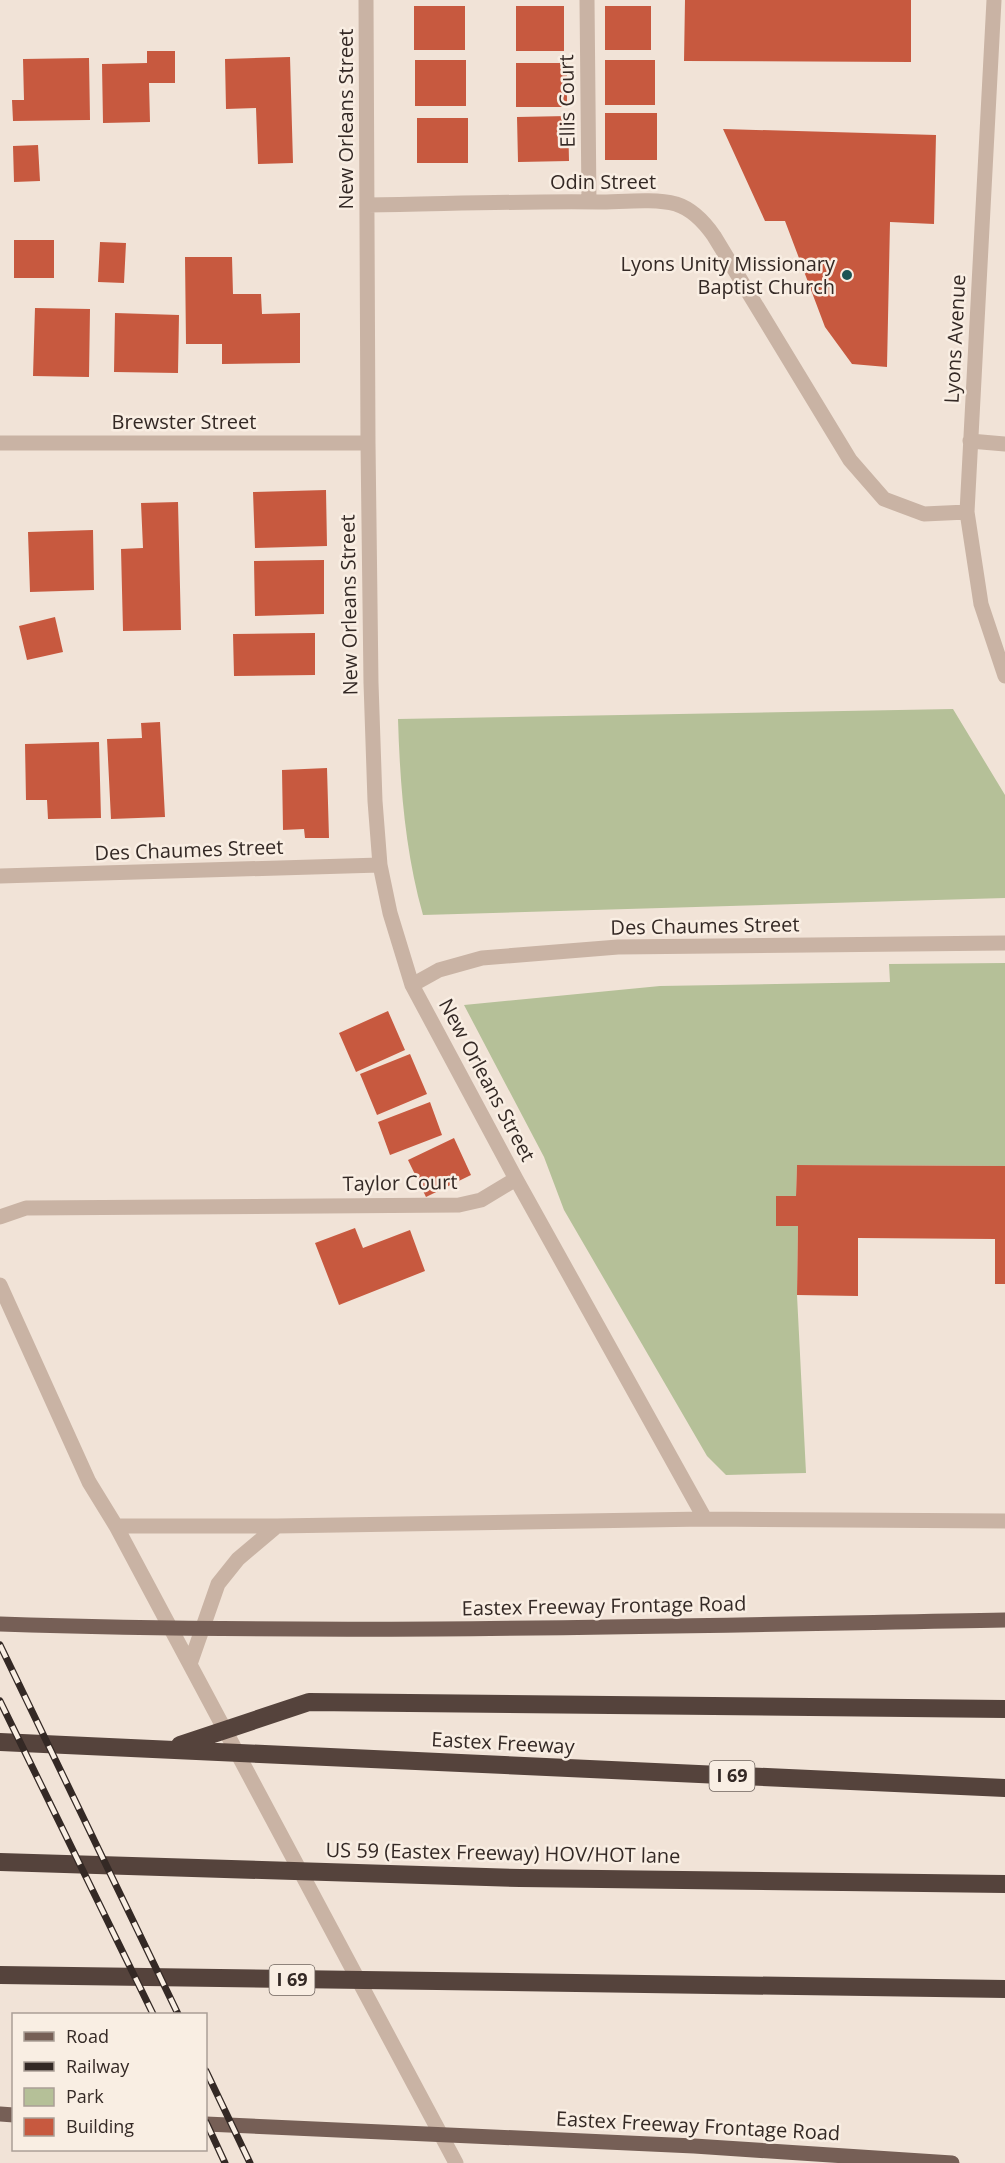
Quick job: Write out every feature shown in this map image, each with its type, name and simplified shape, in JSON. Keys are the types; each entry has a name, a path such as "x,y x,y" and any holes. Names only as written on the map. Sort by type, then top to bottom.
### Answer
{"highway":[{"path":"170,1748 309,1702 1005,1709"},
{"name":"Eastex Freeway","path":"0,1742 1005,1788"},
{"name":"US 59 (Eastex Freeway) HOV/HOT lane","path":"0,1862 520,1878 1005,1884"},
{"name":"I 69","path":"0,1975 1005,1989"}],"main road":[{"name":"Eastex Freeway Frontage Road","path":"0,1624 98,1628 377,1630 1005,1620"},
{"name":"Eastex Freeway Frontage Road","path":"207,2124 694,2146 952,2163"}],"street":[{"name":"New Orleans Street","path":"366,0 371,683 375,801 380,865 390,913 412,985 516,1179"},
{"name":"Ellis Court","path":"587,0 590,202"},
{"name":"Lyons Avenue","path":"994,0 967,512 981,604 1005,676"},
{"name":"Odin Street","path":"368,205 590,202 676,204 694,214 714,236 850,460 884,499 924,513 967,512"},
{"path":"970,441 1005,444"},
{"name":"Brewster Street","path":"0,444 368,443"},
{"name":"Des Chaumes Street","path":"0,876 380,865"},
{"name":"Des Chaumes Street","path":"412,985 439,970 482,958 618,947 1005,943"},
{"path":"516,1179 705,1519"},
{"name":"Taylor Court","path":"0,1217 26,1208 459,1205 481,1200 516,1179"},
{"path":"0,1285 89,1482 116,1526 456,2163"},
{"path":"116,1526 277,1526 705,1519 1005,1521"},
{"path":"190,1664 218,1584 238,1559 277,1526"}],"green space":[{"path":"953,709 1005,795 1005,898 423,915 404,818 398,719"},
{"path":"1005,963 1005,1166 797,1165 796,1196 776,1196 776,1226 798,1226 797,1295 806,1473 726,1475 707,1456 564,1210 544,1157 464,1005 660,986 890,982 889,964"}],"building":[{"path":"685,0 911,0 911,62 684,61"},
{"path":"414,6 465,6 465,50 414,50"},
{"path":"516,6 564,6 564,51 516,51"},
{"path":"605,6 651,6 651,50 605,50"},
{"path":"147,51 175,51 175,83 149,83 150,122 103,123 102,64 147,63"},
{"path":"290,57 293,163 258,164 256,108 226,109 225,59"},
{"path":"89,58 90,120 13,121 12,100 24,100 23,59"},
{"path":"415,60 466,60 466,106 415,106"},
{"path":"605,60 655,60 655,105 605,105"},
{"path":"516,63 567,63 567,107 516,107"},
{"path":"605,113 657,113 657,160 605,160"},
{"path":"568,116 569,161 518,162 517,117"},
{"path":"417,118 468,118 468,163 417,163"},
{"name":"Lyons Unity Missionary Baptist Church","path":"723,129 936,135 934,224 890,222 887,367 852,364 825,327 785,221 765,221"},
{"path":"38,145 40,181 14,182 13,146"},
{"path":"14,240 54,240 54,278 14,278"},
{"path":"100,242 126,243 124,283 98,282"},
{"path":"185,257 232,257 233,294 261,294 262,314 300,313 300,363 222,364 222,344 186,344"},
{"path":"35,308 90,309 89,377 33,376"},
{"path":"115,313 179,315 178,373 114,372"},
{"path":"326,490 327,546 255,548 253,492"},
{"path":"178,502 181,630 123,631 121,549 143,548 141,503"},
{"path":"93,530 94,590 30,592 28,532"},
{"path":"324,560 324,614 255,616 254,561"},
{"path":"55,617 63,652 27,660 19,626"},
{"path":"315,633 315,675 234,676 233,634"},
{"path":"160,722 165,817 111,819 107,739 142,738 141,723"},
{"path":"99,742 101,818 48,819 47,800 26,800 25,744"},
{"path":"327,768 329,838 305,838 304,829 283,830 282,770"},
{"path":"388,1011 405,1050 356,1072 339,1033"},
{"path":"410,1054 427,1094 377,1115 360,1074"},
{"path":"430,1102 442,1135 390,1155 378,1122"},
{"path":"454,1138 471,1175 426,1197 408,1160"},
{"path":"797,1165 1005,1166 1005,1284 995,1284 995,1239 858,1238 858,1296 797,1295 798,1226 776,1226 776,1196 796,1196"},
{"path":"355,1228 363,1248 410,1230 425,1271 339,1305 315,1243"}],"railway":[{"path":"0,1645 178,2013"},
{"path":"0,1701 153,2013"},
{"path":"207,2073 250,2163"},
{"path":"207,2124 225,2163"}],"place":[{"name":"Lyons Unity Missionary Baptist Church","path":"847,275"}]}
